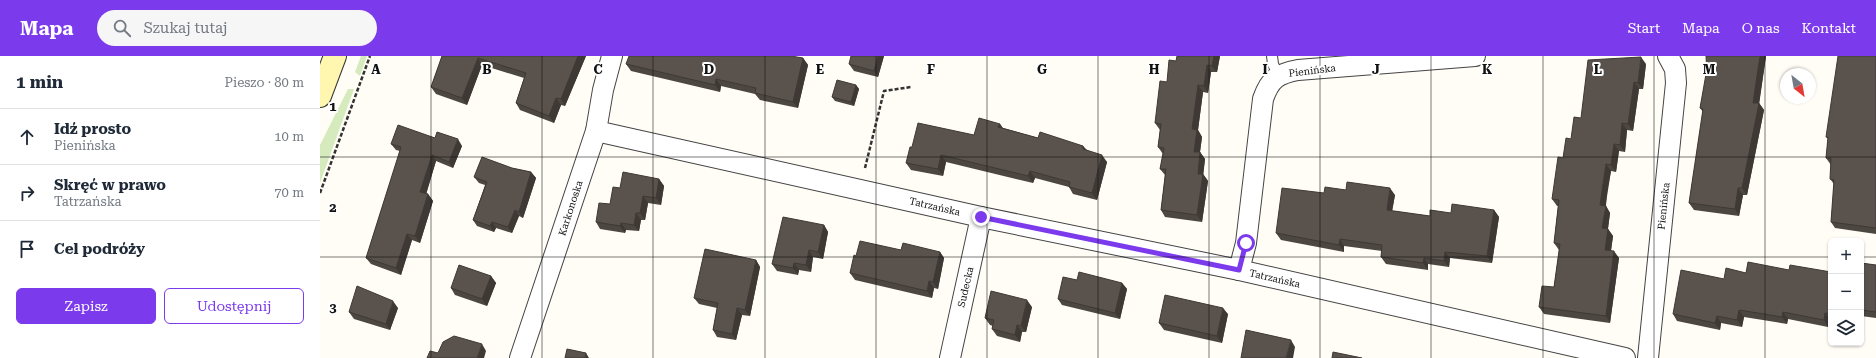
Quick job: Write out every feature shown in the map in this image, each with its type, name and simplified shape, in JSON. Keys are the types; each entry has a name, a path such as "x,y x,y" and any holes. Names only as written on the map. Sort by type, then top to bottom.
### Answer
{"main road":[{"path":"320,96 335,56"}],"street":[{"name":"Karkonoska","path":"520,358 596,131 603,90 612,56"},
{"name":"Pienińska","path":"1239,270 1246,243 1263,99 1266,91 1278,75 1298,70 1475,56"},
{"name":"Pienińska","path":"1648,358 1676,83 1675,69 1668,56"},
{"name":"Tatrzańska","path":"596,131 981,217 1239,270 1625,358"},
{"name":"Sudecka","path":"950,358 981,217"}],"lane":[{"path":"1272,56 1273,64 1278,75"}],"path":[{"path":"320,193 370,56"},
{"path":"860,190 884,91 911,87"}],"green space":[{"path":"361,56 367,56 360,76 355,72"},
{"path":"348,89 354,89 320,183 320,145"}],"building":[{"path":"442,56 578,56 561,99 556,98 549,116 516,103 526,73 478,58 462,98 431,87"},
{"path":"629,56 791,56 803,58 793,102 755,93 756,88 716,79 715,85 626,64"},
{"path":"851,56 878,56 874,71 849,64"},
{"path":"1177,56 1214,56 1212,66 1207,65 1204,86 1198,85 1192,129 1197,130 1194,152 1200,152 1198,174 1203,174 1197,215 1161,210 1166,169 1160,169 1164,148 1158,147 1161,124 1155,123 1160,81 1167,82 1169,60 1176,61"},
{"path":"1706,56 1760,56 1753,103 1759,103 1742,188 1738,188 1735,209 1689,203 1703,109 1700,108 1707,74"},
{"path":"1838,56 1876,56 1876,228 1831,222 1834,180 1830,179 1831,158 1826,158 1828,137 1826,137"},
{"path":"1641,57 1638,83 1634,82 1628,124 1622,123 1620,145 1614,144 1611,165 1606,164 1600,205 1606,206 1602,228 1608,229 1605,250 1614,251 1606,316 1539,307 1542,286 1554,287 1560,244 1554,243 1559,200 1552,199 1558,157 1563,158 1566,138 1571,139 1574,117 1581,118 1588,60"},
{"path":"837,80 856,85 851,102 832,97"},
{"path":"979,118 1000,124 998,127 1038,138 1040,132 1083,146 1083,149 1102,155 1092,193 1069,187 1070,182 1030,171 1028,176 941,155 938,169 906,163 918,123 974,135"},
{"path":"398,125 435,138 437,132 458,139 449,162 432,155 420,192 428,194 415,236 407,234 396,268 366,258 401,147 391,144"},
{"path":"482,157 512,168 531,172 519,212 515,210 508,227 492,222 490,226 473,220 487,182 474,177"},
{"path":"623,172 659,179 656,198 643,196 640,213 636,213 634,225 621,223 620,226 596,222 599,203 610,204 613,187 620,188"},
{"path":"1347,182 1390,188 1387,210 1430,216 1430,210 1451,213 1452,204 1494,210 1487,256 1445,252 1444,261 1424,258 1423,263 1381,257 1382,245 1340,239 1339,245 1276,233 1282,188 1324,193 1325,187 1346,190"},
{"path":"783,217 824,225 818,252 809,250 806,265 794,263 793,268 772,264"},
{"path":"860,241 901,250 903,243 940,252 933,282 929,281 927,291 850,273 854,255 856,256"},
{"path":"705,249 756,260 745,310 737,308 732,334 713,330 718,303 694,298"},
{"path":"1748,262 1789,270 1790,265 1828,271 1828,314 1825,313 1824,320 1783,312 1782,317 1739,310 1737,320 1717,316 1715,323 1673,314 1681,270 1724,279 1726,268 1746,273"},
{"path":"1864,263 1876,265 1876,312 1864,310"},
{"path":"459,265 491,276 482,299 451,288"},
{"path":"1079,272 1122,283 1115,313 1058,299 1063,277 1077,280"},
{"path":"357,286 393,301 386,324 349,312"},
{"path":"991,291 1027,300 1021,326 1017,325 1015,335 992,329 994,320 985,318"},
{"path":"1165,295 1223,308 1217,336 1159,323"},
{"path":"1246,330 1291,340 1286,358 1241,358"},
{"path":"454,336 482,344 477,358 427,358 430,351 438,353 443,342"},
{"path":"567,349 586,353 585,358 565,358"},
{"path":"1333,352 1362,358 1332,358"}],"route":[{"path":"981,217 1239,270 1246,243"}]}
